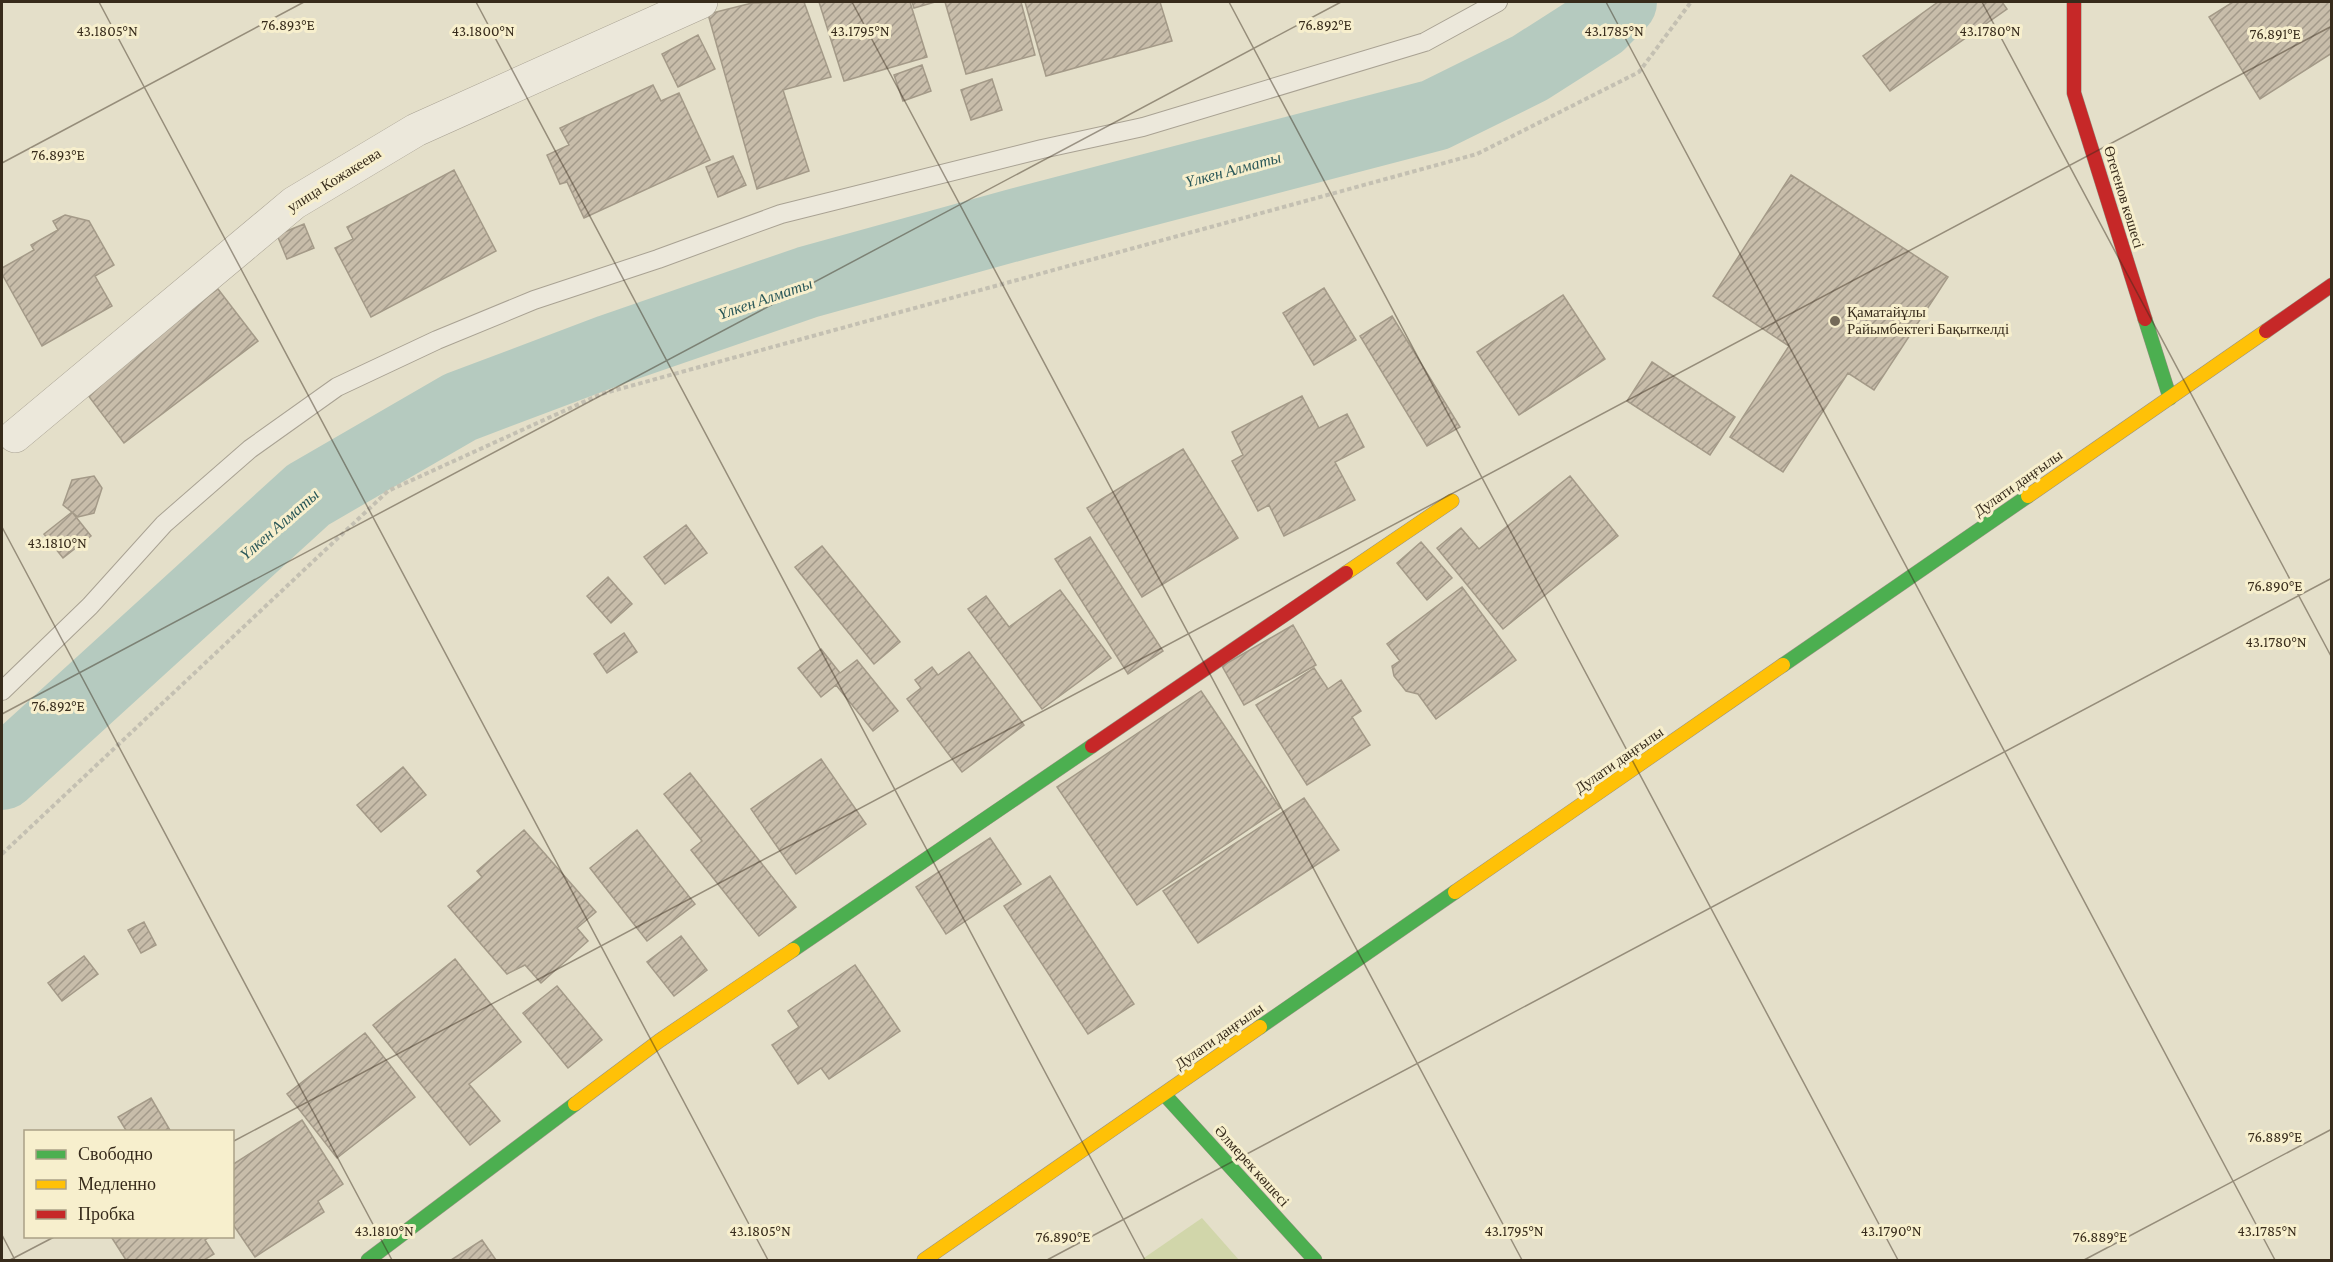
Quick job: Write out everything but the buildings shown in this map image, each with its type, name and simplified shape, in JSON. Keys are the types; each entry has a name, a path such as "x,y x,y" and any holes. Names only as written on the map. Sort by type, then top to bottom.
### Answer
{"street":[{"name":"улица Кожакеева","path":"15,436 294,203 416,130 701,2"},
{"name":"Өтегенов көшесі","path":"2074,2 2074,93 2170,398"},
{"name":"Дулати даңғылы","path":"924,1260 2331,285"},
{"path":"368,1260 659,1041 1452,501"},
{"name":"Әлмерек көшесі","path":"1164,1094 1315,1260"}],"lane":[{"path":"2,691 90,606 164,524 250,449 337,387 437,340 534,300 658,259 781,214 1042,149 1143,127 1425,42 1498,2"}],"path":[{"path":"2,855 388,491 601,394 1477,154 1638,72 1691,2"}],"green space":[{"path":"1202,1218 1239,1260 1141,1260"}],"waterway":[{"name":"Үлкен Алматы","path":"2,774 308,495 460,407 611,350 808,282 1018,224 1435,115 1530,68 1599,24 1621,2"}],"traffic: fast":[{"path":"2145,319 2170,398"},
{"path":"1783,665 2028,496"},
{"path":"793,950 1092,746"},
{"path":"1260,1027 1455,892"},
{"path":"1164,1094 1315,1260"},
{"path":"368,1260 575,1104"}],"traffic: slow":[{"path":"2028,496 2266,331"},
{"path":"1346,573 1452,501"},
{"path":"1455,892 1783,665"},
{"path":"575,1104 659,1041 793,950"},
{"path":"924,1260 1260,1027"}],"traffic: jam":[{"path":"2074,2 2074,93 2145,319"},
{"path":"2266,331 2332,285"},
{"path":"1092,746 1346,573"}],"place":[{"name":"Қаматайұлы Райымбектегі Бақыткелді","path":"1835,321"}]}
